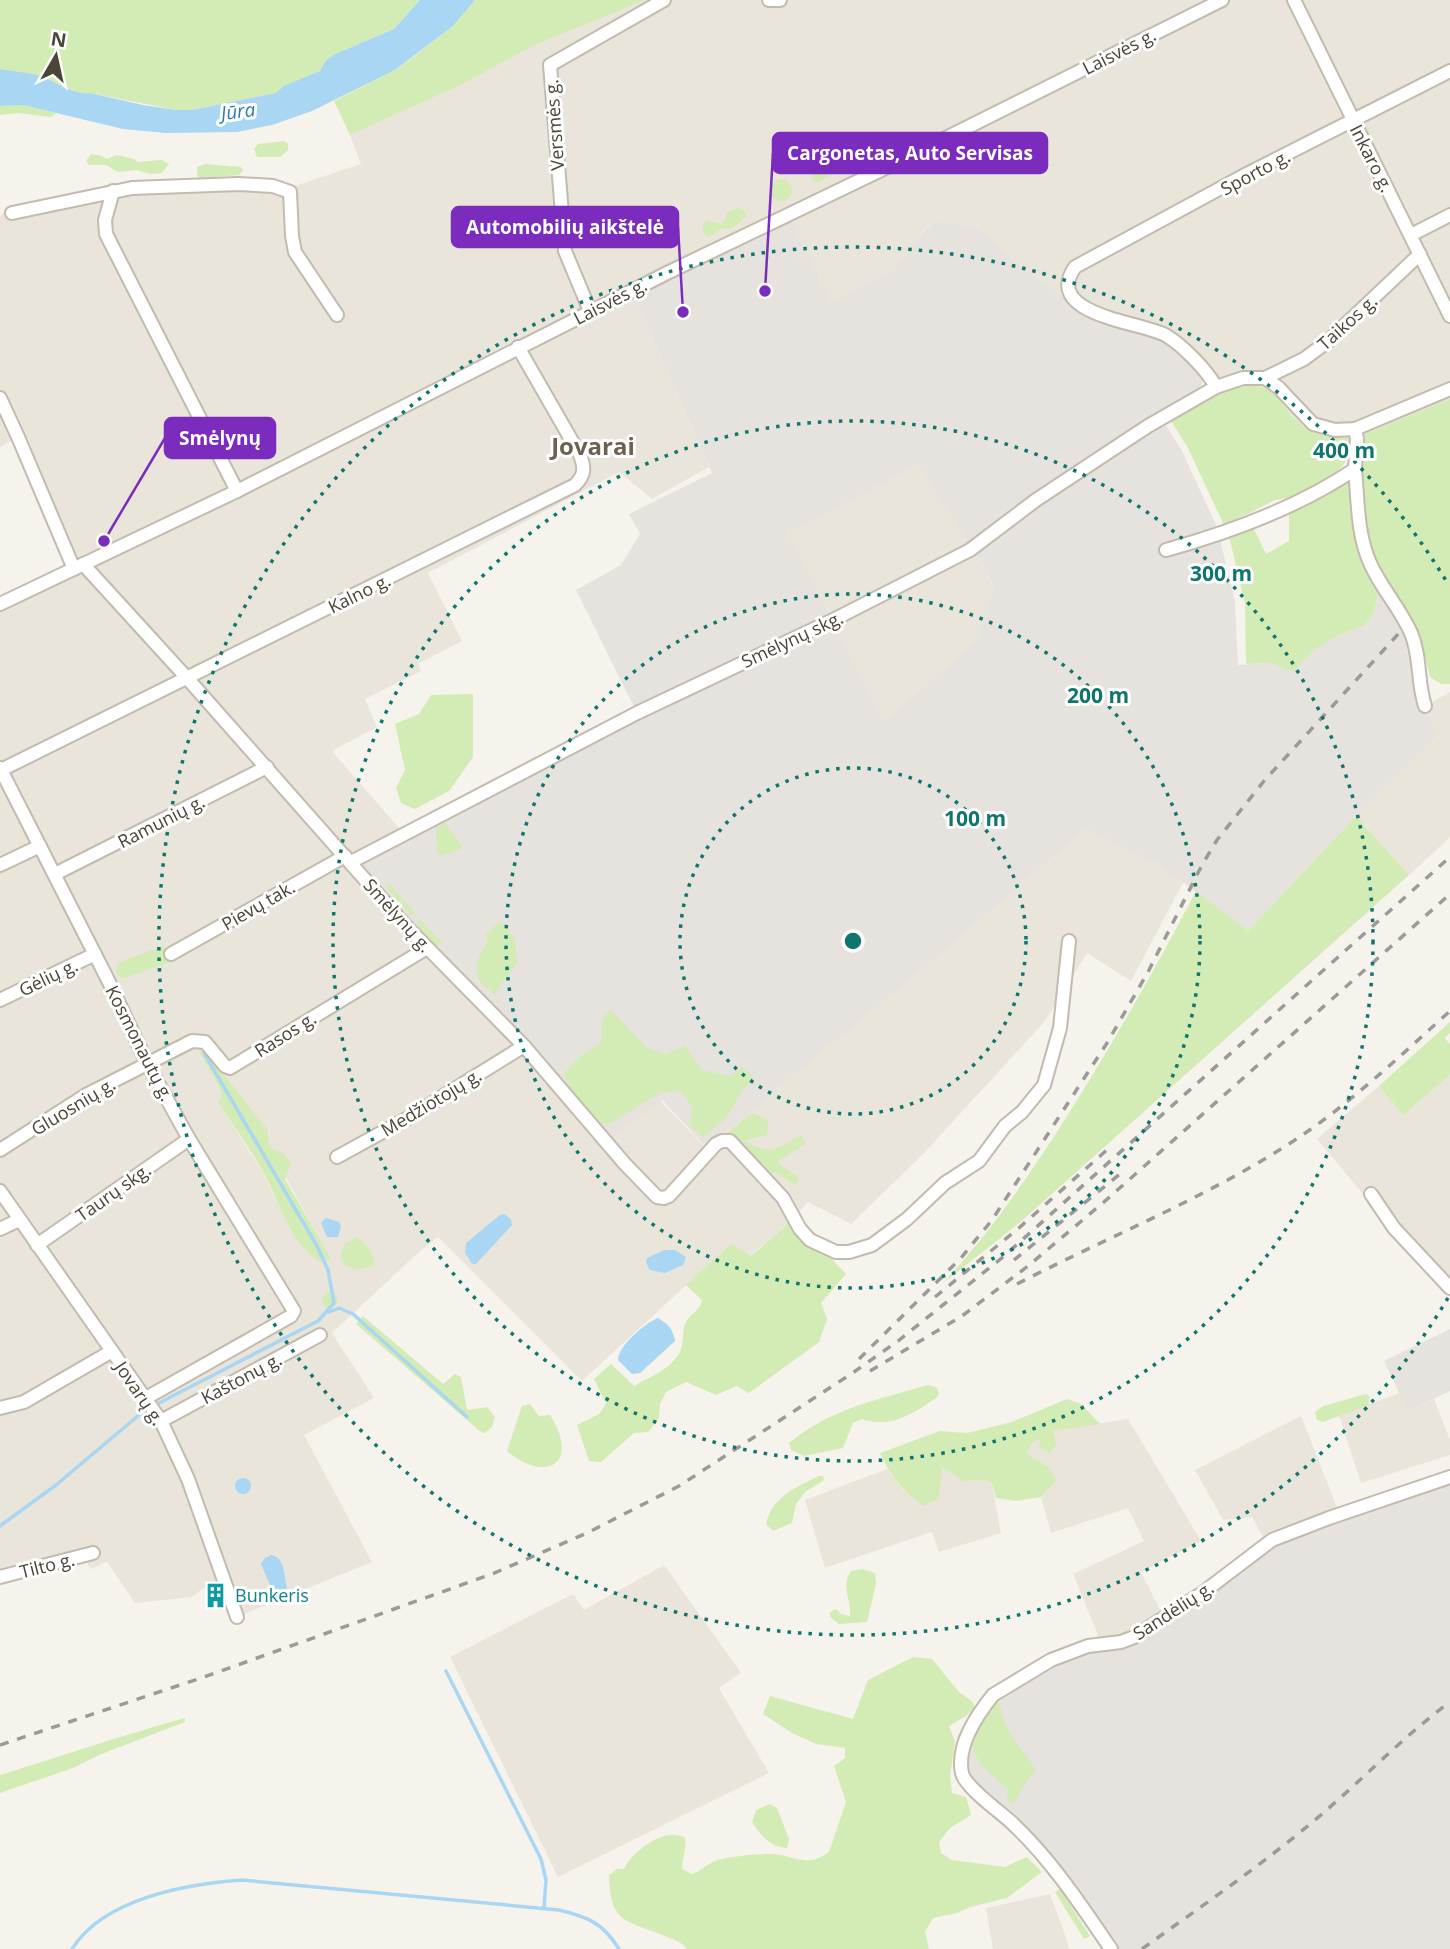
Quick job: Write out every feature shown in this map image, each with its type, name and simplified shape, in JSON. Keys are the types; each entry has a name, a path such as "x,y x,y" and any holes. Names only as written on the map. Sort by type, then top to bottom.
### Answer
{"street":[{"name":"Versmės g.","path":"590,311 565,251 550,65 664,0"},
{"path":"769,0 780,0"},
{"name":"Laisvės g.","path":"0,604 237,491 590,311 906,158 1222,0"},
{"name":"Inkaro g.","path":"1294,0 1450,316"},
{"name":"Sporto g.","path":"1216,387 1210,376 1169,337 1138,325 1107,319 1091,311 1070,293 1068,281 1075,267 1450,71"},
{"path":"12,213 132,188 239,184 273,186 290,192 295,252 337,316"},
{"path":"113,191 105,220 106,234 237,491"},
{"path":"1411,235 1450,215"},
{"name":"Taikos g.","path":"1216,387 1244,378 1265,378 1304,359 1326,342 1420,254"},
{"name":"Kalno g.","path":"0,769 575,485 584,470 580,455 518,347"},
{"path":"1265,378 1279,388 1312,424 1335,430 1355,429 1450,389"},
{"name":"Smėlynų skg.","path":"348,859 561,755 637,713 831,621 970,550 1037,500 1148,426 1216,387"},
{"name":"Smėlynų g.","path":"0,398 78,566 187,678 427,948 524,1046 625,1164 657,1197 669,1196 716,1144 722,1141 730,1142 737,1146 783,1198 800,1229 810,1240 836,1251 849,1252 872,1245 908,1219 945,1183 979,1161 1005,1126 1022,1112 1044,1086 1060,1028 1069,940"},
{"path":"1355,429 1357,439 1354,469 1360,530 1365,551 1371,566 1411,633 1418,657 1421,695 1425,706"},
{"path":"1166,550 1229,530 1304,499 1354,469"},
{"name":"Ramunių g.","path":"55,874 267,767"},
{"name":"Kosmonautų g.","path":"0,769 55,874 147,1063 189,1139 294,1311"},
{"path":"0,865 40,846"},
{"name":"Pievų tak.","path":"171,954 348,859"},
{"name":"Rasos g.","path":"147,1063 198,1040 205,1042 225,1066 230,1068 427,948"},
{"name":"Gėlių g.","path":"0,1000 95,954"},
{"name":"Medžiotojų g.","path":"337,1157 408,1118 524,1046"},
{"name":"Gluosnių g.","path":"0,1150 86,1095 147,1063"},
{"name":"Taurų skg.","path":"37,1245 189,1139"},
{"name":"Jovarų g.","path":"0,1191 161,1421 188,1479 237,1617"},
{"path":"1371,1194 1394,1228 1450,1288"},
{"path":"0,1229 19,1220"},
{"name":"Kaštonų g.","path":"146,1398 291,1316 294,1311"},
{"name":"Kaštonų g.","path":"161,1421 320,1335"},
{"path":"0,1408 24,1402 112,1351"},
{"name":"Sandėlių g.","path":"1111,1949 1078,1900 1023,1835 964,1779 960,1762 964,1745 968,1733 987,1703 993,1695 1051,1660 1088,1646 1121,1642 1134,1637 1201,1594 1272,1540 1450,1477"},
{"name":"Tilto g.","path":"0,1577 93,1553"}],"shaded area":[{"path":"645,0 1450,0 1450,399 1365,434 1350,438 1322,435 1299,424 1284,405 1239,386 1221,395 1204,375 1089,315 1019,264 976,226 936,221 925,228 895,270 832,302 789,215 632,292 709,467 652,499 619,472 428,573 462,641 418,664 421,671 365,699 377,727 332,751 405,835 705,1147 933,961 1086,829 1163,867 1184,881 1131,981 1087,953 1045,1021 924,1153 851,1224 808,1202 790,1222 750,1256 731,1244 582,1381 438,1237 420,1251 332,1333 374,1398 304,1435 372,1562 237,1617 224,1581 206,1586 192,1597 135,1603 107,1562 90,1569 84,1555 0,1577 0,604 73,568 18,437 0,447 0,217 6,209 131,182 241,180 292,187 361,164 350,135 463,84 531,47","holes":["202,1057 269,1146 330,1259 291,1231 263,1173 218,1102 222,1093"]},
{"path":"789,215 832,302 894,270 926,228 936,221 976,226 1019,264 1089,315 1149,333 1167,342 1204,375 1201,387 1158,413 1181,449 1217,527 1235,602 1238,665 1269,663 1293,672 1314,650 1339,635 1365,625 1374,613 1378,594 1386,591 1411,633 1425,706 1439,735 1356,816 1248,931 1163,867 1086,829 933,961 706,1147 662,1100 606,1141 351,862 637,713 576,590 621,565 640,534 629,514 712,473 632,292","holes":["918,465 978,557 995,589 977,639 884,722 787,532"]},
{"path":"918,465 978,557 995,590 977,639 884,722 786,531"},
{"path":"1450,692 1450,837 1409,875 1356,816 1439,735 1425,706"},
{"path":"1450,1075 1450,1293 1419,1261 1317,1139 1379,1086 1403,1115"},
{"path":"1450,1329 1450,1391 1408,1411 1384,1361"},
{"path":"1400,1393 1408,1411 1434,1399 1450,1440 1450,1455 1361,1483 1339,1415"},
{"path":"1301,1416 1340,1515 1267,1544 1252,1517 1223,1520 1195,1470"},
{"path":"1128,1419 1201,1541 1141,1572 1164,1618 1102,1645 1073,1574 1144,1541 1128,1508 1051,1533 1041,1497 1057,1480 1027,1454 1031,1443 1040,1438 1048,1453 1057,1447 1052,1431"},
{"path":"942,1467 962,1481 986,1480 992,1484 1001,1533 939,1552 932,1532 825,1568 805,1500 887,1469 904,1491"},
{"path":"1450,1477 1450,1949 1111,1949 1078,1900 964,1779 964,1745 987,1703 1051,1660 1121,1642 1266,1544"},
{"path":"664,1565 741,1673 719,1688 769,1773 558,1877 450,1657 573,1594 584,1610"},
{"path":"1050,1894 1070,1949 993,1949 986,1908"}],"green space":[{"path":"0,0 420,0 394,29 333,55 318,72 276,93 192,110 176,110 90,93 79,94 0,69"},
{"path":"475,0 645,0 531,47 463,84 350,135 334,101 395,70 453,26"},
{"path":"23,105 56,113 51,117 18,113 0,115 0,106"},
{"path":"284,141 288,144 288,150 280,157 257,157 254,149 258,144"},
{"path":"91,154 106,159 117,155 138,162 162,160 169,164 162,173 150,174 137,170 118,172 106,165 89,165 86,161"},
{"path":"205,164 241,167 243,171 239,175 201,178 197,176 197,167"},
{"path":"825,166 829,168 830,176 817,183 812,180 811,173"},
{"path":"781,179 789,182 792,190 789,198 781,201 773,198 770,190 773,182"},
{"path":"738,207 745,211 746,215 736,226 723,228 708,237 703,231 703,224 708,221 721,224 726,219 726,214"},
{"path":"1250,385 1268,390 1306,429 1324,436 1350,438 1350,448 1342,467 1325,482 1295,497 1273,501 1224,525 1187,446 1171,421 1219,394"},
{"path":"1450,399 1450,684 1441,684 1430,677 1419,635 1377,568 1365,531 1363,454 1365,434"},
{"path":"1346,482 1349,484 1353,523 1360,552 1378,594 1374,613 1365,625 1339,635 1314,650 1293,672 1269,663 1246,664 1245,604 1229,536 1253,527 1266,554 1289,541 1289,510"},
{"path":"473,694 473,757 449,791 415,809 401,803 396,788 405,770 395,724 419,714 431,695"},
{"path":"1356,816 1409,875 1017,1225 942,1284 988,1231 1055,1135 1128,1015 1196,891 1248,931"},
{"path":"445,823 463,848 441,856 437,852 436,828"},
{"path":"389,883 415,913 411,916 385,885"},
{"path":"420,919 442,943 437,947 416,923"},
{"path":"500,921 515,939 517,963 494,994 478,977 477,964 487,944 486,934"},
{"path":"163,946 168,951 170,962 122,979 116,972 118,963"},
{"path":"611,1010 647,1048 666,1054 685,1046 702,1070 730,1076 742,1067 750,1073 753,1081 744,1088 725,1119 703,1137 689,1125 693,1108 681,1091 661,1092 609,1124 597,1122 572,1093 564,1074 577,1059 601,1042 602,1019"},
{"path":"1450,1022 1450,1033 1445,1038 1450,1044 1450,1075 1403,1115 1379,1086"},
{"path":"203,1049 267,1129 269,1146 285,1155 291,1164 285,1179 331,1259 321,1262 302,1246 294,1235 260,1167 218,1102 222,1093 199,1052"},
{"path":"753,1113 768,1120 767,1135 744,1141 753,1146 774,1149 801,1135 806,1143 777,1162 799,1178 796,1185 776,1172 759,1176 726,1144 715,1142"},
{"path":"790,1222 846,1274 821,1303 827,1319 819,1342 749,1393 737,1386 716,1395 686,1382 666,1392 660,1404 659,1418 648,1432 634,1433 601,1462 589,1461 577,1425 599,1414 606,1404 594,1379 611,1364 634,1386 668,1366 678,1356 686,1322 702,1300 686,1285 731,1244 751,1256"},
{"path":"357,1237 367,1246 374,1258 373,1266 357,1270 346,1266 340,1256 345,1244"},
{"path":"331,1290 336,1295 337,1303 328,1309 322,1300"},
{"path":"363,1316 443,1384 455,1374 461,1377 467,1410 487,1407 495,1417 492,1427 485,1433 481,1432 356,1324"},
{"path":"929,1385 937,1388 939,1394 936,1398 902,1418 883,1422 862,1419 853,1423 843,1448 804,1456 791,1450 789,1443 838,1413"},
{"path":"1366,1394 1369,1396 1369,1405 1323,1422 1317,1420 1315,1412 1323,1406"},
{"path":"1067,1399 1081,1404 1100,1424 1053,1431 1057,1446 1049,1453 1039,1447 1040,1439 1031,1444 1027,1454 1048,1467 1057,1480 1041,1497 1016,1501 996,1498 992,1484 986,1480 962,1481 942,1467 939,1498 923,1506 898,1483 880,1453 940,1431 967,1433 1012,1422"},
{"path":"530,1404 539,1416 550,1415 562,1445 560,1456 555,1463 547,1467 522,1461 507,1451 522,1406"},
{"path":"823,1476 824,1480 805,1492 796,1504 792,1523 773,1531 766,1524 779,1500"},
{"path":"862,1569 875,1573 876,1584 867,1622 839,1624 830,1617 830,1612 836,1609 841,1614 850,1616 846,1582 851,1571"},
{"path":"913,1657 932,1659 975,1707 949,1726 955,1742 950,1776 952,1793 966,1797 971,1815 950,1828 939,1842 941,1853 952,1860 1005,1867 1027,1857 1042,1872 1007,1898 933,1918 925,1932 929,1949 687,1949 677,1941 633,1924 618,1913 610,1892 609,1875 617,1869 624,1869 650,1842 668,1835 685,1838 682,1869 692,1874 708,1864 731,1857 771,1854 813,1860 829,1852 846,1802 834,1766 845,1758 845,1748 816,1744 792,1733 763,1714 770,1696 853,1719 868,1680"},
{"path":"999,1703 1011,1735 1035,1772 1026,1781 1014,1804 1007,1800 1008,1790 979,1761 973,1745 980,1725 991,1709"},
{"path":"185,1718 185,1722 99,1755 73,1768 0,1793 0,1775"},
{"path":"770,1804 777,1808 789,1839 787,1848 766,1840 752,1822 756,1810"},
{"path":"1060,1889 1090,1936 1084,1939 1055,1892"}],"water":[{"name":"Jūra","path":"420,0 475,0 453,26 395,70 312,111 272,125 237,132 166,133 123,129 23,105 0,106 0,69 41,76 77,92 176,110 192,110 276,93 284,86 320,71 333,55 394,29"},
{"path":"504,1214 511,1219 512,1225 476,1264 472,1264 465,1253 466,1243"},
{"path":"326,1218 339,1222 341,1227 338,1237 327,1237 321,1223"},
{"path":"665,1250 675,1250 686,1257 683,1265 665,1273 650,1270 646,1263 647,1258"},
{"path":"658,1318 670,1327 675,1341 640,1373 632,1374 618,1360 619,1354 633,1336"},
{"path":"243,1478 249,1480 249,1492 243,1494 237,1492 235,1486 237,1480"},
{"path":"271,1555 279,1559 284,1573 287,1588 280,1595 274,1595 261,1564"}],"waterway":[{"path":"159,1403 318,1321 334,1303 328,1270 317,1246 204,1053"},
{"path":"329,1312 339,1308 353,1314 467,1417"},
{"path":"0,1526 56,1485 145,1410"},
{"path":"446,1671 541,1859 546,1880 544,1908"},
{"path":"72,1949 86,1932 104,1917 125,1906 172,1890 242,1880 559,1910 594,1922 619,1949"}],"railway":[{"path":"859,1359 961,1258 992,1220 1107,1043 1148,972 1217,840 1264,781 1401,631"},
{"path":"0,1745 204,1677 492,1574 587,1533 679,1486 898,1341 1003,1257 1450,857"},
{"path":"870,1371 962,1316 1028,1266 1104,1202 1450,894"},
{"path":"1017,1284 1193,1198 1262,1161 1316,1126 1355,1095 1450,1011"},
{"path":"935,1297 1108,1149"},
{"path":"1014,1260 1120,1174"},
{"path":"1142,1949 1300,1832 1450,1702"}],"place":[{"name":"Cargonetas, Auto Servisas","path":"765,291"},
{"name":"Automobilių aikštelė","path":"683,312"},
{"name":"Smėlynų","path":"104,541"},
{"name":"Bunkeris","path":"215,1595"}],"district":[{"name":"Jovarai","path":"593,445"}]}
